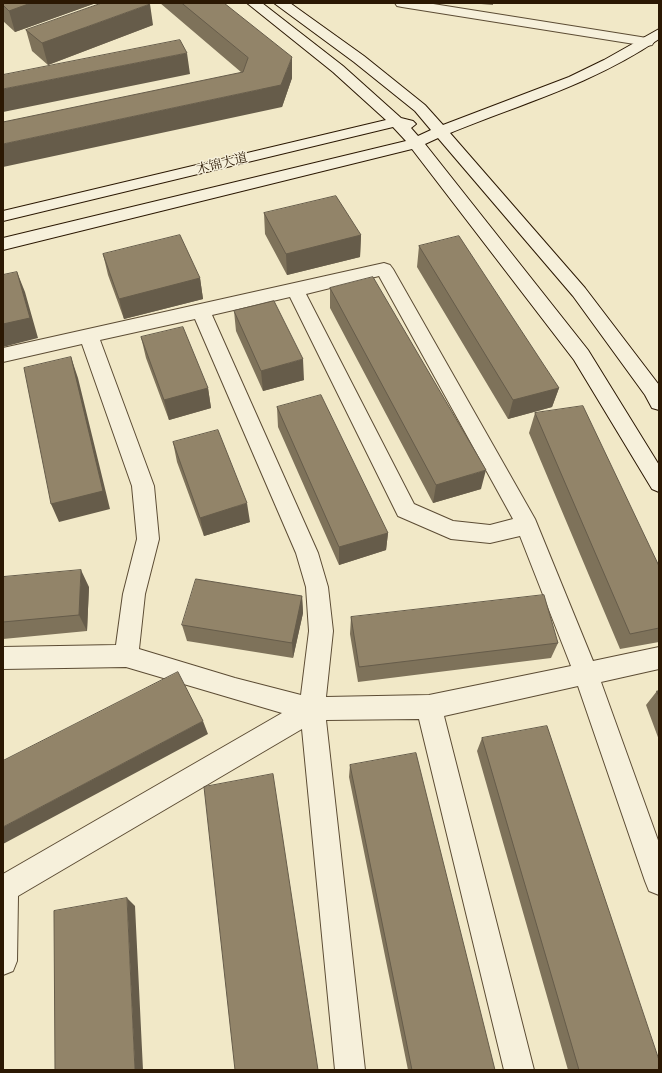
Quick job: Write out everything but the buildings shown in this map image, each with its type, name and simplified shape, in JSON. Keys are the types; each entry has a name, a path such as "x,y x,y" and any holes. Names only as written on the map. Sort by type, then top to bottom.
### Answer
{"street":[{"path":"254,3 343,72 397,122 416,143 581,355 659,483"},
{"path":"281,3 359,59 420,108 579,292 652,390 659,403"},
{"path":"402,3 647,42"},
{"name":"木锦大道","path":"3,244 416,143 440,130 520,102 610,64 659,33"},
{"name":"木锦大道","path":"3,216 397,122 440,130"},
{"path":"3,355 384,269 527,525 586,674 659,881"},
{"path":"295,290 406,510 451,530 490,534 527,525"},
{"path":"201,311 307,553 317,587 321,631 312,709 350,1070"},
{"path":"89,336 143,486 148,539 134,594 126,656"},
{"path":"3,658 126,656 235,689 312,709 429,707 659,658"},
{"path":"429,707 519,1070"},
{"path":"3,961 3,889 312,709"}]}
